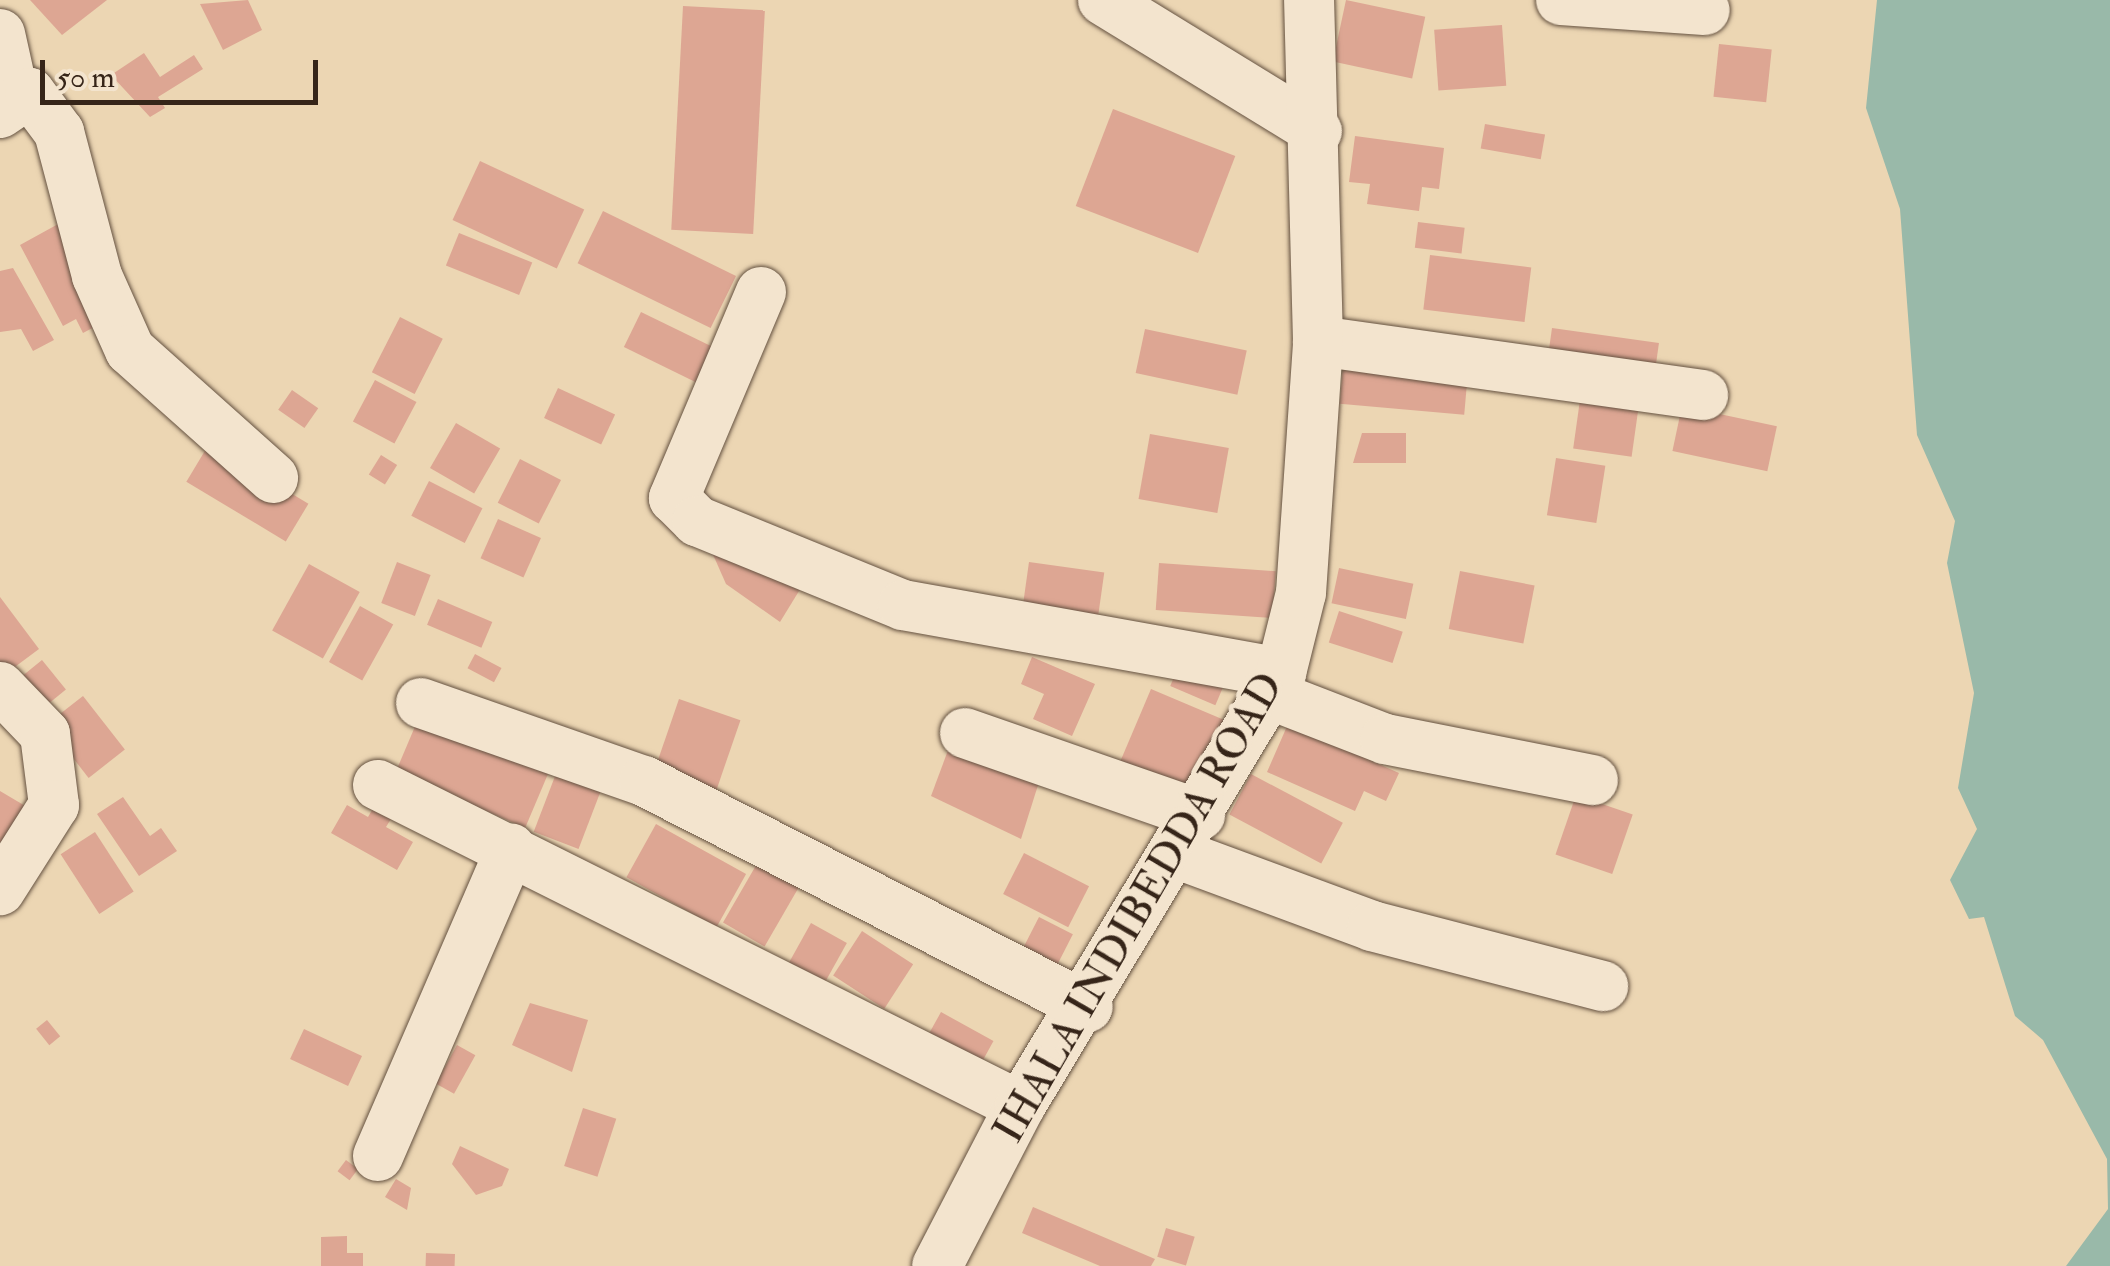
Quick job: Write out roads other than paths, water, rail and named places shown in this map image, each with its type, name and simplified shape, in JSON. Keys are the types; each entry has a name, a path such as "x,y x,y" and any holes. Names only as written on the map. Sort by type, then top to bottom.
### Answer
{"street":[{"path":"1103,0 1317,131"},
{"name":"IHALA INDIBEDDA ROAD","path":"937,1266 1020,1106 1088,1006 1275,684 1301,592 1318,341 1317,131 1309,0"},
{"path":"1560,0 1705,10"},
{"path":"0,34 7,105 30,93 58,132 96,276 130,350 273,478"},
{"path":"761,292 674,498 698,521 902,605 1275,684 1386,739 1593,780"},
{"path":"1318,341 1703,395"},
{"path":"0,688 45,734 54,805 0,890"},
{"path":"421,703 644,781 1088,1006"},
{"path":"965,733 1188,834 1372,926 1603,986"},
{"path":"378,785 511,848 1020,1106"},
{"path":"378,1156 511,848"}]}
